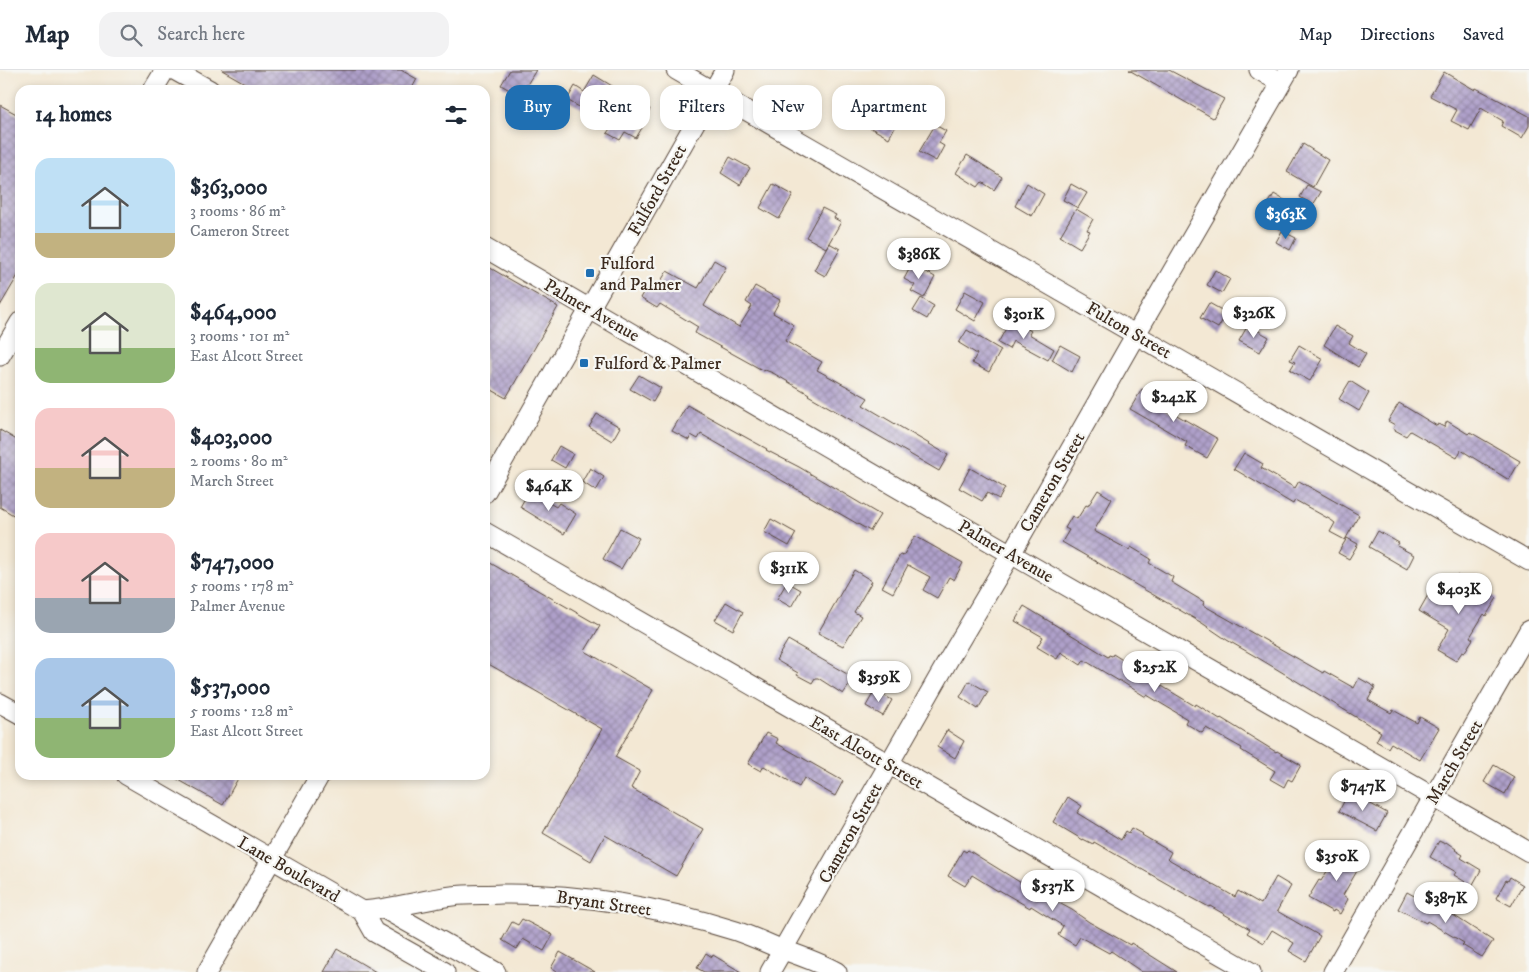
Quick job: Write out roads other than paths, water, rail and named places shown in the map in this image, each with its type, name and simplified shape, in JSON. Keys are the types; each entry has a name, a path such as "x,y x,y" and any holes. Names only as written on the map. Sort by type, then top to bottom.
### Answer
{"street":[{"path":"156,85 165,70"},
{"path":"174,70 201,85"},
{"name":"Fulton Street","path":"676,70 702,85"},
{"name":"Fulford Street","path":"716,85 725,70"},
{"path":"1258,70 1285,77"},
{"name":"Cameron Street","path":"770,972 1285,77"},
{"name":"Fulton Street","path":"743,109 1529,561"},
{"name":"Fulford Street","path":"490,484 690,130"},
{"name":"Palmer Avenue","path":"490,251 1529,852"},
{"path":"0,356 15,330"},
{"name":"East Alcott Street","path":"490,535 1251,972"},
{"name":"March Street","path":"1333,972 1529,630"},
{"path":"0,703 15,711"},
{"name":"Lane Boulevard","path":"135,780 362,911 374,932 445,972"},
{"path":"207,972 317,780"},
{"name":"Bryant Street","path":"362,911 386,910 426,901 467,895 528,894 592,899 694,918 817,961 837,972"},
{"path":"386,910 496,972"}],"place":[{"name":"Fulford and Palmer","path":"590,273"},
{"name":"Fulford & Palmer","path":"584,363"}]}
